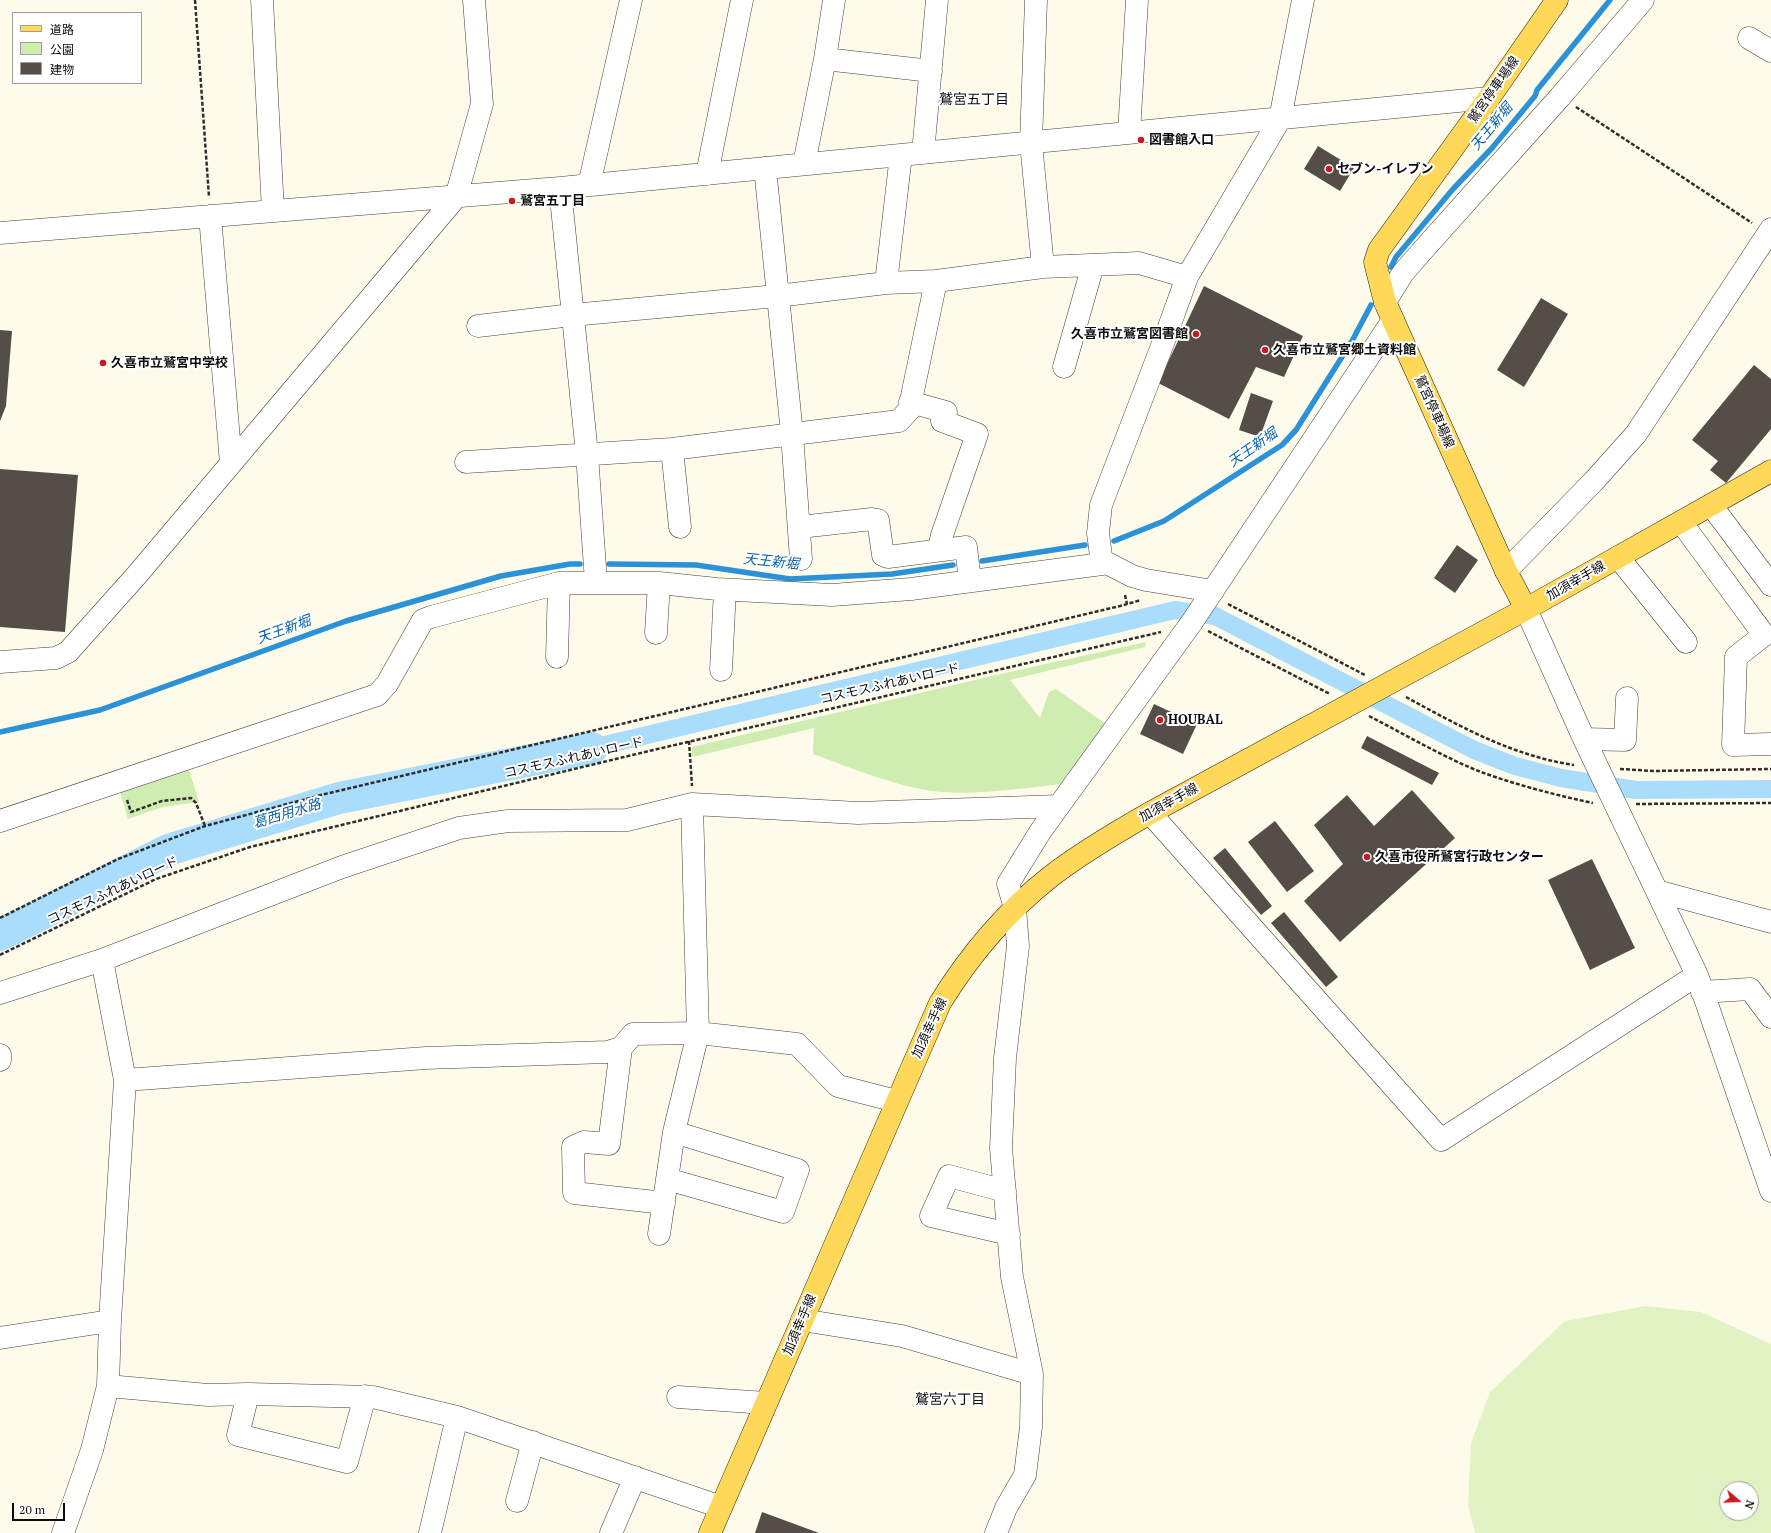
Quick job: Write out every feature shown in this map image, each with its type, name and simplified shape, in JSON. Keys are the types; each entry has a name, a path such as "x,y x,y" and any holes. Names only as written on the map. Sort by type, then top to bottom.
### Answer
{"main road":[{"name":"鷲宮停車場線","path":"1526,609 1506,571 1389,311 1375,262 1379,250 1489,98 1557,0"},
{"name":"加須幸手線","path":"710,1533 940,1003 959,972 992,932 1015,908 1049,878 1087,850 1150,813 1361,707 1384,687 1771,471"}],"street":[{"path":"262,0 273,211"},
{"path":"0,662 56,658 68,652 136,576 456,197 482,104 474,0"},
{"path":"589,185 631,0"},
{"path":"707,174 742,0"},
{"path":"804,164 825,59 834,0"},
{"path":"923,153 937,0"},
{"path":"1036,0 1031,142 1043,267"},
{"path":"1128,133 1137,0"},
{"path":"1102,564 1098,533 1101,505 1187,277 1280,119 1303,0"},
{"path":"996,1533 1006,1508 1025,1475 1031,1426 1032,1374 1012,1277 1001,1148 1005,1058 1018,946 1015,908 1008,884 1040,832 1059,806 1198,627 1389,311 1403,274 1560,97 1643,0"},
{"path":"1749,38 1771,51"},
{"path":"825,59 931,71"},
{"path":"0,233 560,188 1489,98"},
{"path":"886,283 901,155"},
{"path":"765,168 792,434 800,527 801,559"},
{"path":"560,188 587,454 596,582"},
{"path":"210,216 232,463"},
{"path":"1506,571 1593,482 1636,434 1770,232"},
{"path":"478,326 572,315 777,296 886,283 936,281 1043,267 1139,263 1187,277"},
{"path":"1064,367 1093,265"},
{"path":"466,462 672,449 899,421 909,410 936,281"},
{"path":"910,402 946,412 942,421 977,434 942,535 940,549"},
{"path":"672,449 680,527"},
{"path":"1711,505 1771,585"},
{"path":"800,527 872,519 878,520 883,555 888,557 940,549 966,547 970,581"},
{"path":"1681,522 1764,635 1736,657 1733,745 1771,744"},
{"path":"1618,557 1686,642"},
{"path":"0,821 377,695 387,684 423,620 460,608 559,583 659,583 725,590 832,595 970,581 1107,563 1132,576 1215,598"},
{"path":"558,657 559,583"},
{"path":"656,633 659,583"},
{"path":"721,670 725,590"},
{"path":"1526,609 1584,739 1607,770 1612,801 1657,891 1700,983 1770,1184"},
{"path":"1584,739 1625,740 1627,698"},
{"path":"0,993 102,960 342,867 459,828 508,822 627,820 692,804 858,813 1059,806"},
{"path":"659,1234 674,1132 698,1033 692,804"},
{"path":"1150,813 1441,1140 1700,983 1750,989 1771,1017"},
{"path":"1657,891 1771,922"},
{"path":"63,1533 92,1450 108,1386 110,1321 125,1080 102,960"},
{"path":"125,1080 426,1058 607,1052 621,1048 634,1034 698,1033 797,1044 838,1086 896,1102"},
{"path":"621,1048 609,1144 584,1142 573,1147 574,1193 664,1203"},
{"path":"0,1055 0,1060"},
{"path":"667,1179 783,1212 798,1170 674,1132"},
{"path":"1005,1191 949,1176 931,1216 1009,1234"},
{"path":"802,1320 902,1336 1032,1374"},
{"path":"0,1338 110,1321"},
{"path":"108,1386 208,1395 248,1394 365,1396 457,1417 721,1507"},
{"path":"248,1394 238,1435 347,1462 365,1396"},
{"path":"678,1397 766,1403"},
{"path":"430,1533 457,1417"},
{"path":"517,1501 532,1442"},
{"path":"611,1533 635,1477"}],"path":[{"path":"195,0 210,216"},
{"path":"1560,97 1770,232"},
{"path":"1215,598 1384,687 1489,740 1529,755 1577,765"},
{"path":"0,918 118,859 205,826 321,795 1113,608 1142,599"},
{"path":"1198,627 1219,636 1332,694"},
{"name":"コスモスふれあいロード","path":"0,955 156,879 243,849 374,816 689,741 1165,631"},
{"path":"1361,707 1441,753 1480,771 1532,788 1612,801 1771,803"},
{"path":"689,741 692,804"},
{"path":"1607,770 1652,771 1771,769"},
{"path":"120,781 131,812 162,801 191,798 196,803 205,826"}],"green space":[{"path":"1146,642 1145,647 1010,680 1040,718 1049,692 1056,689 1106,724 1063,784 972,793 942,792 910,787 813,754 814,728 692,757 692,747 996,675"},
{"path":"183,768 189,770 199,802 163,807 128,819 119,789"},
{"path":"1645,1306 1701,1312 1771,1344 1771,1533 1475,1533 1468,1506 1471,1443 1490,1392 1565,1321"}],"building":[{"name":"セブン-イレブン","path":"1318,146 1354,168 1340,191 1304,169"},
{"path":"1204,286 1303,336 1284,377 1256,367 1229,419 1158,383"},
{"path":"1541,298 1568,314 1524,387 1497,370"},
{"path":"0,330 12,331 6,406 0,421"},
{"path":"1754,365 1771,379 1771,429 1726,483 1710,470 1718,461 1692,440"},
{"path":"1251,393 1273,401 1260,437 1239,430"},
{"path":"0,469 78,475 65,632 0,627"},
{"path":"1457,545 1478,560 1455,593 1434,578"},
{"path":"1154,704 1197,724 1183,754 1140,734"},
{"path":"1367,736 1439,773 1432,785 1361,748"},
{"path":"1412,790 1455,838 1340,942 1304,901 1343,864 1314,825 1347,795 1374,826"},
{"path":"1275,821 1314,871 1287,892 1248,842"},
{"path":"1225,848 1272,906 1261,915 1213,858"},
{"path":"1592,859 1635,948 1590,970 1548,880"},
{"path":"1284,912 1338,977 1326,987 1271,923"},
{"path":"762,1512 819,1533 755,1533"}],"waterway":[{"name":"天王新堀","path":"1391,267 1396,257 1453,189 1492,148 1535,96 1537,90 1610,0"},
{"name":"天王新堀","path":"1114,541 1164,521 1282,445 1296,430 1352,341 1371,305"},
{"name":"天王新堀","path":"982,561 1085,545"},
{"name":"天王新堀","path":"0,732 100,710 346,621 501,576 570,564 580,564"},
{"name":"天王新堀","path":"609,564 696,565 790,579 892,574 953,565"},
{"path":"592,748 1175,610 1215,616 1474,750 1515,766 1561,778 1636,790 1771,789"},
{"name":"葛西用水路","path":"0,935 168,850 339,798 592,748"}],"place":[{"name":"図書館入口","path":"1141,140"},
{"name":"セブン-イレブン","path":"1329,169"},
{"name":"鷲宮五丁目","path":"512,201"},
{"name":"久喜市立鷲宮図書館","path":"1196,334"},
{"name":"久喜市立鷲宮郷土資料館","path":"1265,350"},
{"name":"久喜市立鷲宮中学校","path":"103,363"},
{"name":"HOUBAL","path":"1160,720"},
{"name":"久喜市役所鷲宮行政センター","path":"1367,857"}],"district":[{"name":"鷲宮五丁目","path":"974,100"},
{"name":"鷲宮六丁目","path":"950,1400"}]}
